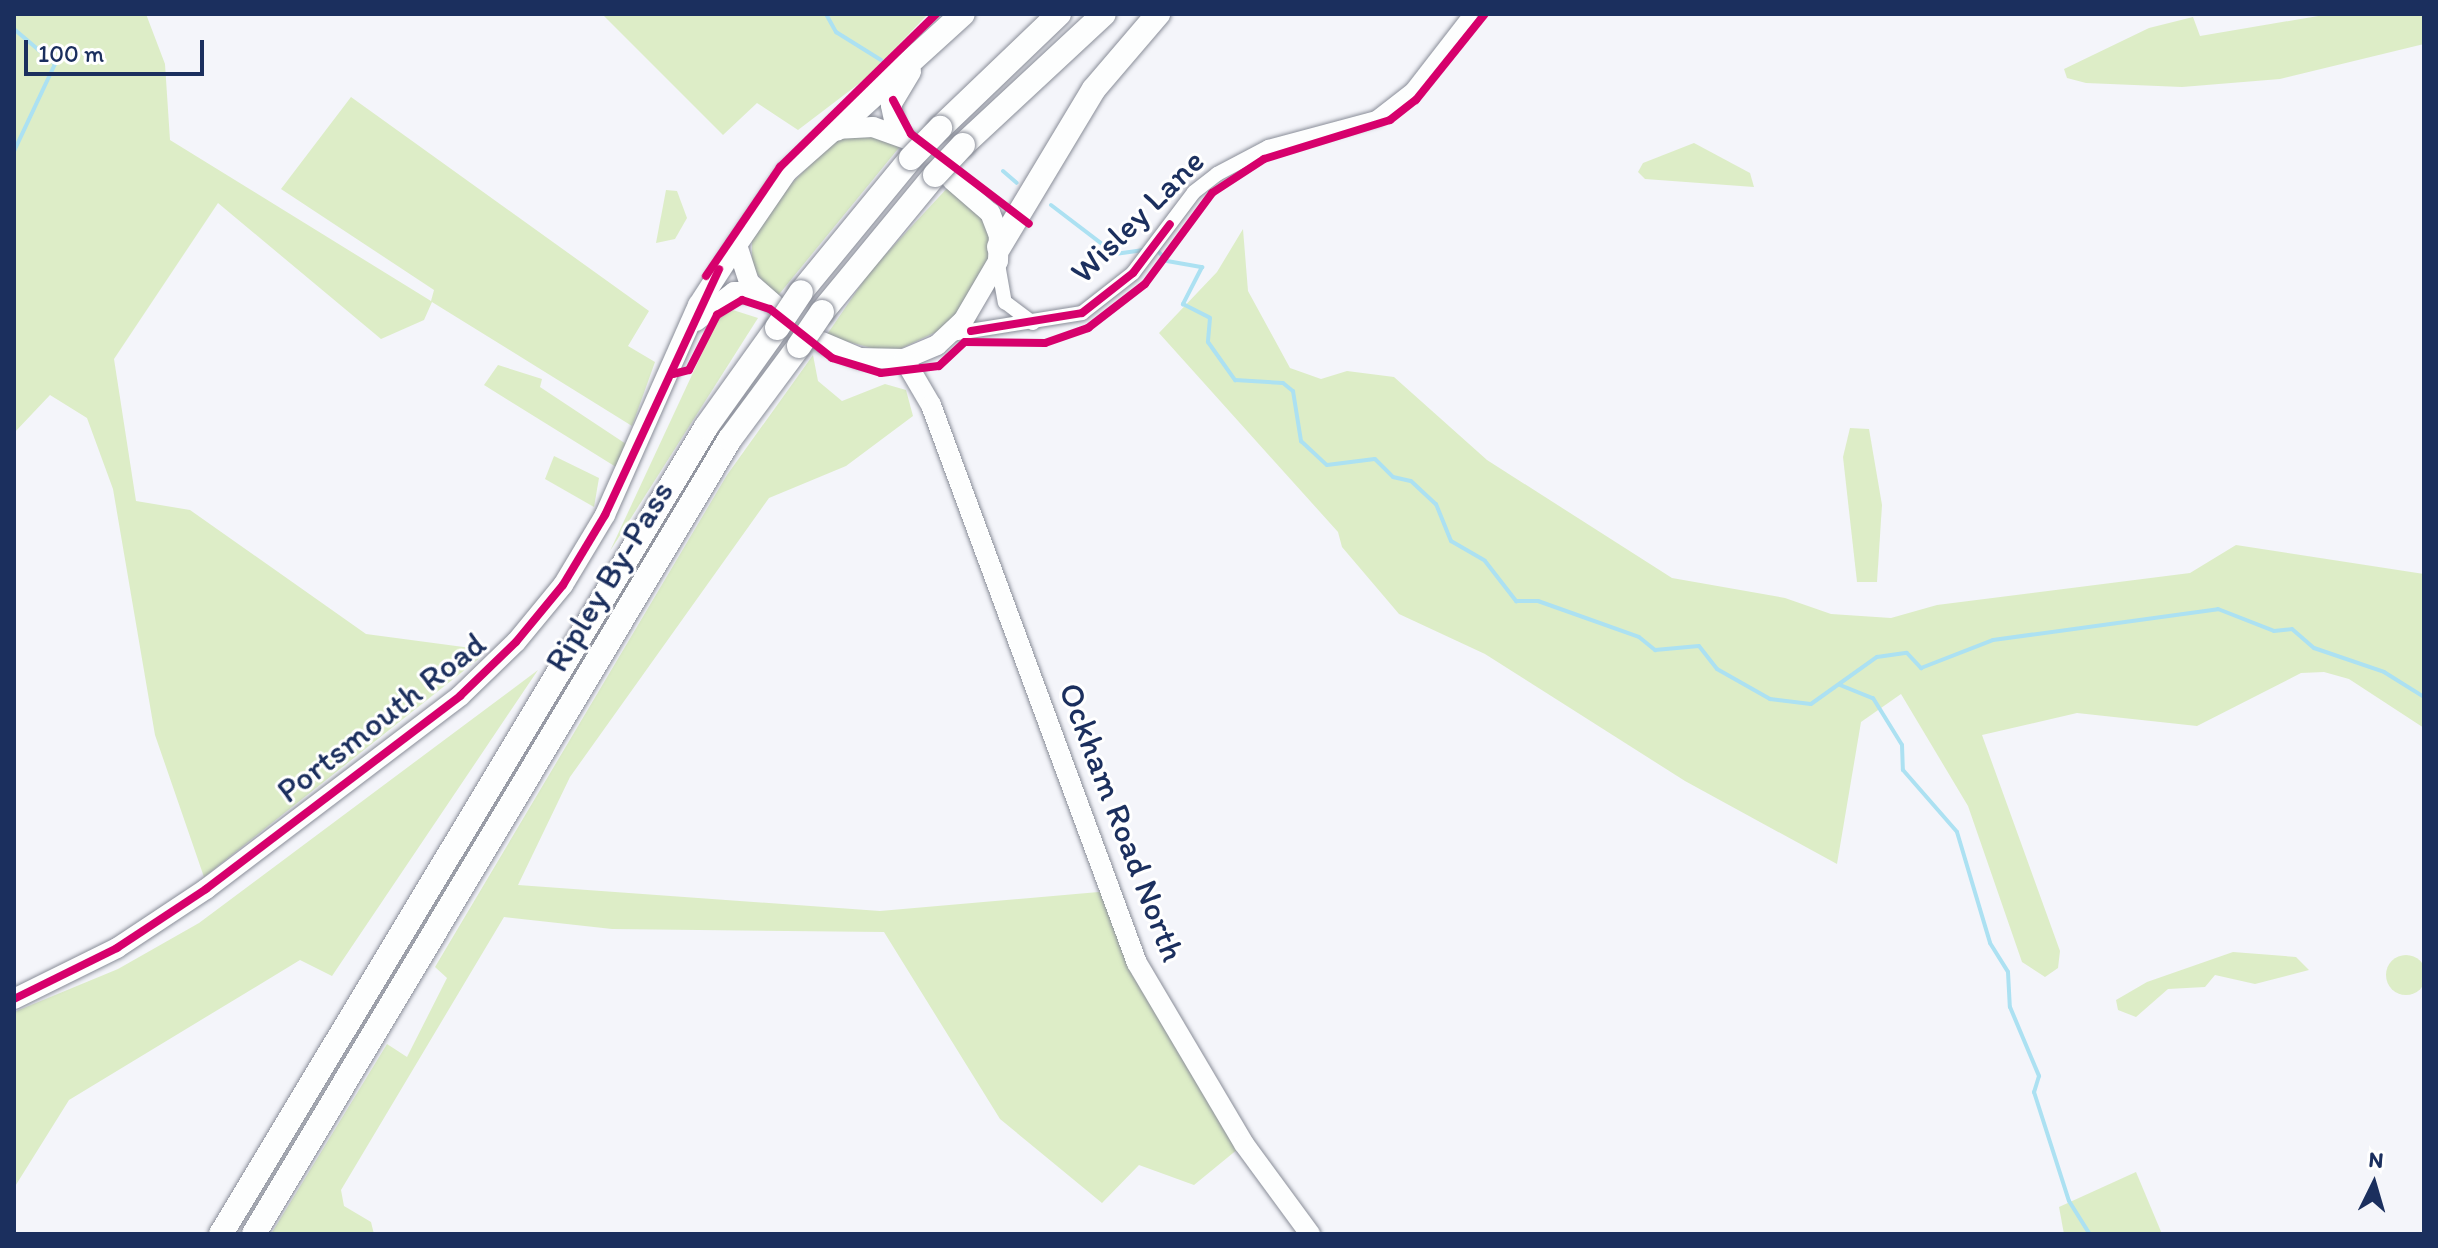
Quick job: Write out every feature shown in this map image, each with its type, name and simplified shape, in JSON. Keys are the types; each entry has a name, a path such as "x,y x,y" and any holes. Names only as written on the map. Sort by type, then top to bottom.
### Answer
{"highway":[{"path":"836,129 938,26 965,14"},
{"name":"Ripley By-Pass","path":"221,1234 697,440 770,308 801,292 905,143 940,128 1059,14"},
{"name":"Ripley By-Pass","path":"254,1234 730,439 811,344 822,312 944,177 963,145 1104,14"},
{"path":"998,254 1094,89 1158,14"}],"main road":[{"path":"905,143 891,114 898,87 966,25 965,14"},
{"path":"836,129 905,143"},
{"name":"Portsmouth Road","path":"14,999 171,914 488,670 543,612 586,548 696,321 737,245 787,172 836,129"},
{"path":"811,344 860,358 904,359 944,339 998,254 990,213 944,177"},
{"path":"737,245 770,308"},
{"name":"Portsmouth Road","path":"696,321 734,292 770,308"},
{"name":"Ockham Road North","path":"931,405 944,339"},
{"name":"Ockham Road North","path":"904,359 931,405 1137,963 1244,1144 1310,1234"}],"street":[{"name":"Wisley Lane","path":"944,339 1082,313 1133,273 1194,192 1233,162 1393,108 1471,14"},
{"path":"998,254 1005,302 1034,323"}],"green space":[{"path":"14,14 146,14 165,64 170,140 431,301 434,290 281,189 351,97 649,311 628,346 655,362 632,426 432,302 424,320 381,339 218,203 114,359 136,501 190,510 366,634 471,648 481,657 204,877 155,735 113,489 87,418 50,395 14,433"},
{"path":"602,14 928,14 869,76 798,130 757,103 723,135"},
{"path":"2330,14 2424,14 2424,44 2280,79 2182,87 2086,83 2067,78 2064,69 2149,28 2193,17 2200,36"},
{"path":"854,132 902,144 776,298 752,267 752,239 778,197 831,144"},
{"path":"1694,143 1750,173 1754,187 1645,179 1638,172 1643,163"},
{"path":"951,184 989,220 991,253 949,326 891,353 826,336 871,270"},
{"path":"666,190 677,191 687,218 675,239 656,243"},
{"path":"1243,229 1248,291 1290,368 1321,379 1347,371 1394,377 1487,460 1672,578 1785,598 1831,614 1891,618 1937,605 2190,573 2236,545 2424,574 2424,728 2349,679 2324,672 2301,673 2197,726 2077,713 1982,735 2060,951 2058,968 2045,977 2022,962 1968,806 1901,694 1861,722 1837,864 1685,781 1485,654 1399,614 1342,547 1338,532 1159,333 1217,272"},
{"path":"733,310 758,318 610,551 718,319"},
{"path":"813,355 818,381 842,401 885,384 906,390 913,416 846,466 769,498 570,777 518,885 880,911 1110,891 1244,1144 1194,1185 1139,1165 1102,1203 1000,1119 884,932 612,929 504,917 341,1190 344,1206 371,1222 374,1234 271,1234 387,1044 407,1057 447,978 435,967 727,475"},
{"path":"498,365 542,379 540,387 626,444 616,467 484,385"},
{"path":"1850,428 1869,429 1882,505 1877,582 1857,582 1843,457"},
{"path":"554,456 599,478 594,507 545,479"},
{"path":"538,670 332,976 300,960 69,1100 14,1188 14,1012 118,969 199,923"},
{"path":"2233,952 2296,957 2309,970 2255,984 2215,975 2205,987 2168,989 2136,1017 2118,1010 2116,1000 2147,982"},
{"path":"2406,955 2420,961 2426,975 2420,989 2406,995 2392,989 2386,975 2392,961"},
{"path":"2136,1172 2162,1234 2064,1234 2059,1207"}],"waterway":[{"path":"826,14 836,32 881,60"},
{"path":"14,29 55,64 14,151"},
{"path":"1003,171 1017,183"},
{"path":"1051,205 1115,254 1144,250"},
{"path":"1156,249 1167,261 1202,267 1183,304 1210,318 1208,342 1235,380 1283,383 1293,391 1301,441 1327,465 1375,459 1393,477 1411,481 1436,504 1451,541 1485,561 1516,601 1538,601 1639,637 1655,650 1699,646 1717,669 1770,699 1811,704 1877,657 1907,653 1921,668 1993,640 2218,609 2274,631 2292,629 2314,648 2384,672 2424,697"},
{"path":"1840,685 1873,698 1902,745 1903,770 1957,832 1990,943 2008,972 2010,1007 2039,1076 2034,1092 2069,1201 2090,1234"}],"cycle path":[{"path":"706,276 780,167 936,14"},
{"path":"673,374 689,370 717,315 742,300 770,309 832,358 881,373 939,366 965,342 1045,343 1088,328 1145,284 1212,193 1264,159 1390,120 1416,100 1485,14"},
{"path":"893,100 911,134 1029,224"},
{"path":"971,331 1082,313 1133,273 1170,224"},
{"path":"14,999 117,948 206,889 460,696 516,642 563,585 605,515 719,269"}]}
